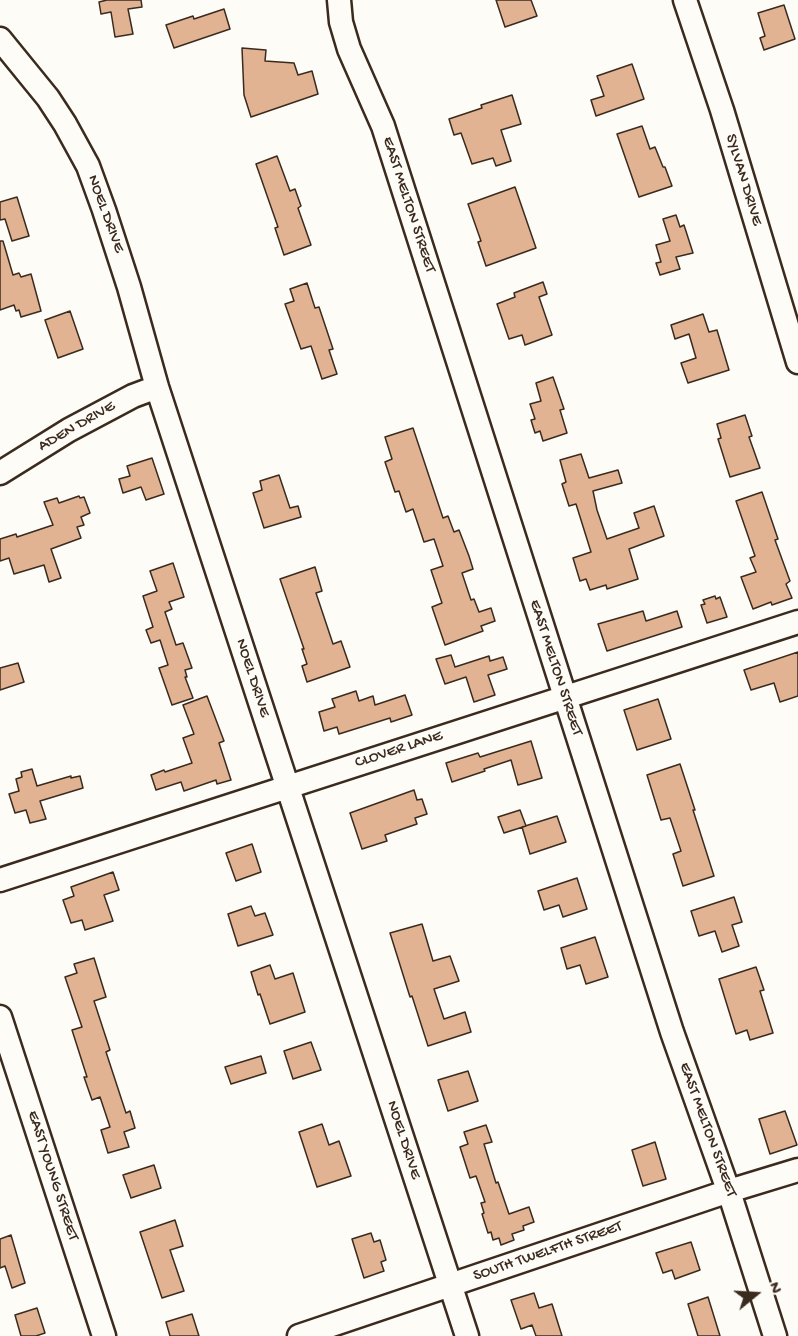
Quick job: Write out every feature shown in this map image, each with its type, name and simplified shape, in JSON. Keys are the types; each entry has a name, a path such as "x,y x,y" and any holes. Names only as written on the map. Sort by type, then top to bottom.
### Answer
{"street":[{"name":"EAST MELTON STREET","path":"339,0 341,22 346,40 383,126 672,1032 729,1191 775,1336"},
{"name":"SYLVAN DRIVE","path":"685,0 722,110 797,355"},
{"name":"NOEL DRIVE","path":"0,39 48,98 88,166 120,257 158,387 467,1336"},
{"name":"ADEN DRIVE","path":"0,473 69,430 133,396 158,387"},
{"name":"CLOVER LANE","path":"0,880 798,622"},
{"name":"EAST YOUNG STREET","path":"0,1017 9,1072 104,1336"},
{"name":"SOUTH TWELFTH STREET","path":"299,1336 729,1191 798,1170"}],"building":[{"path":"141,0 142,7 128,9 133,34 115,37 111,12 101,14 99,2"},
{"path":"496,0 531,0 537,16 505,27"},
{"path":"784,5 795,39 764,50 760,38 765,36 758,13"},
{"path":"224,9 230,29 174,48 166,25"},
{"path":"242,48 266,50 265,61 294,63 298,75 312,71 318,94 251,117 244,95"},
{"path":"632,64 644,99 596,116 591,100 604,96 597,76"},
{"path":"512,95 521,124 501,130 511,161 496,166 493,158 472,164 461,133 454,135 449,119"},
{"path":"642,126 650,149 655,147 672,186 639,197 617,134"},
{"path":"277,156 290,191 295,189 301,206 298,208 311,245 284,255 275,228 278,227 256,164"},
{"path":"515,187 536,248 486,266 478,242 481,241 468,204"},
{"path":"17,197 29,236 12,241 5,219 0,220 0,202"},
{"path":"676,215 680,227 684,225 693,253 676,257 680,269 660,275 656,263 661,262 656,245 670,241 663,219"},
{"path":"0,241 3,241 13,275 19,273 21,277 31,274 41,311 21,317 14,305 0,310"},
{"path":"543,282 547,294 539,297 552,335 525,345 522,335 509,339 497,304 515,297 514,293"},
{"path":"307,283 315,308 319,307 333,349 329,350 337,374 322,379 311,346 301,349 285,304 294,301 290,289"},
{"path":"70,311 83,349 58,358 45,320"},
{"path":"703,314 709,332 717,330 729,370 688,383 681,363 696,358 689,334 675,339 671,325"},
{"path":"553,377 564,409 560,410 567,433 543,441 540,431 535,433 531,420 535,419 530,404 541,401 536,383"},
{"path":"745,415 752,436 749,437 760,468 730,477 718,439 721,438 717,424"},
{"path":"413,428 443,518 448,516 454,532 459,530 469,556 473,569 462,573 471,600 474,599 479,612 491,608 495,621 481,626 483,631 445,645 432,607 442,603 431,570 443,566 434,539 424,542 413,509 406,512 399,491 395,492 385,462 392,459 385,437"},
{"path":"581,454 589,478 618,470 622,483 593,491 607,539 639,528 634,513 654,506 664,536 629,549 638,579 607,589 606,585 590,590 586,579 580,581 573,558 591,552 576,504 569,506 562,484 566,482 560,460"},
{"path":"152,458 164,494 146,500 141,487 123,493 119,479 130,476 127,466"},
{"path":"279,475 290,508 298,506 301,517 264,528 253,493 262,490 260,481"},
{"path":"762,492 778,539 775,540 790,581 786,584 792,598 772,605 771,602 753,609 741,577 756,572 750,558 755,556 736,501"},
{"path":"79,496 84,497 90,513 81,517 84,525 77,527 81,538 51,549 61,578 49,582 44,565 14,574 9,558 0,561 0,539 16,534 17,537 53,525 44,502 57,498 59,503"},
{"path":"173,563 184,597 169,602 172,609 165,612 176,645 183,643 192,668 185,670 187,677 185,677 193,698 172,705 159,668 168,665 160,640 151,643 146,630 153,627 143,596 157,591 150,571"},
{"path":"315,567 322,591 316,593 333,644 341,641 350,667 307,682 302,666 307,664 302,649 304,649 280,579"},
{"path":"715,596 716,599 720,597 727,617 707,623 701,605 705,604 703,600"},
{"path":"643,611 646,621 677,611 682,627 607,651 598,624"},
{"path":"798,652 798,696 780,702 774,683 751,690 744,670"},
{"path":"451,655 455,667 489,656 490,661 503,657 507,669 488,675 495,695 474,702 466,677 445,684 436,659"},
{"path":"18,663 24,682 0,690 0,668"},
{"path":"356,691 359,701 373,696 375,705 405,695 412,715 391,722 390,718 339,734 337,727 324,731 319,712 335,707 332,699"},
{"path":"207,696 224,741 219,743 231,780 217,784 216,780 184,791 181,782 156,790 151,775 192,763 183,738 194,734 183,705"},
{"path":"658,699 671,739 637,750 624,710"},
{"path":"531,741 542,778 518,785 511,760 452,782 446,763 478,753 480,757"},
{"path":"680,764 714,876 683,886 673,854 681,851 670,818 661,820 647,775"},
{"path":"32,769 37,786 71,776 71,778 80,776 83,788 40,801 46,819 30,823 26,810 15,813 9,794 19,791 16,779 22,777 21,772"},
{"path":"414,790 417,800 422,799 427,814 415,818 417,824 385,835 387,841 362,849 350,813"},
{"path":"520,810 526,826 504,833 498,817"},
{"path":"557,816 566,842 530,854 522,827"},
{"path":"252,844 261,872 236,881 226,853"},
{"path":"113,872 119,890 104,895 113,921 85,930 82,920 71,923 63,900 74,896 71,887"},
{"path":"577,878 587,909 563,917 559,905 544,910 538,891"},
{"path":"734,897 742,922 732,925 739,946 722,952 715,931 699,936 691,911"},
{"path":"251,906 255,916 265,913 273,935 238,946 228,914"},
{"path":"422,924 433,961 450,956 459,981 434,989 444,1019 465,1012 471,1032 428,1046 390,933"},
{"path":"595,937 608,977 586,984 580,965 567,969 561,948"},
{"path":"94,958 106,997 94,1001 110,1050 106,1052 126,1113 130,1111 135,1128 124,1132 129,1147 108,1153 101,1130 110,1127 100,1097 92,1100 84,1077 87,1077 72,1030 82,1027 65,977 77,973 74,964"},
{"path":"270,965 275,979 293,973 305,1012 270,1024 251,972"},
{"path":"756,967 764,990 760,991 773,1033 750,1040 747,1030 736,1034 719,979"},
{"path":"311,1042 321,1070 293,1079 284,1051"},
{"path":"261,1056 266,1073 231,1084 225,1067"},
{"path":"468,1071 478,1101 448,1111 438,1080"},
{"path":"785,1111 797,1145 770,1154 759,1119"},
{"path":"322,1124 329,1145 339,1141 351,1176 317,1187 299,1132"},
{"path":"486,1125 492,1142 484,1144 496,1183 498,1182 509,1214 529,1207 534,1222 523,1226 524,1230 512,1234 514,1240 501,1245 499,1238 493,1240 491,1232 488,1233 482,1214 484,1213 481,1203 485,1202 476,1176 470,1178 460,1147 468,1144 464,1132"},
{"path":"655,1142 666,1179 643,1186 632,1150"},
{"path":"154,1165 161,1188 131,1198 123,1175"},
{"path":"175,1220 183,1246 170,1250 184,1291 162,1298 140,1232"},
{"path":"371,1233 374,1242 380,1240 386,1260 381,1262 384,1271 364,1278 352,1239"},
{"path":"11,1235 25,1283 12,1288 5,1266 0,1268 0,1239"},
{"path":"691,1242 700,1270 675,1279 672,1270 663,1273 656,1253"},
{"path":"534,1293 539,1308 552,1304 562,1336 536,1336 532,1325 521,1329 511,1300"},
{"path":"708,1297 720,1336 698,1336 688,1304"},
{"path":"37,1308 45,1333 36,1336 21,1336 15,1315"},
{"path":"192,1314 199,1336 170,1336 166,1322"}]}
